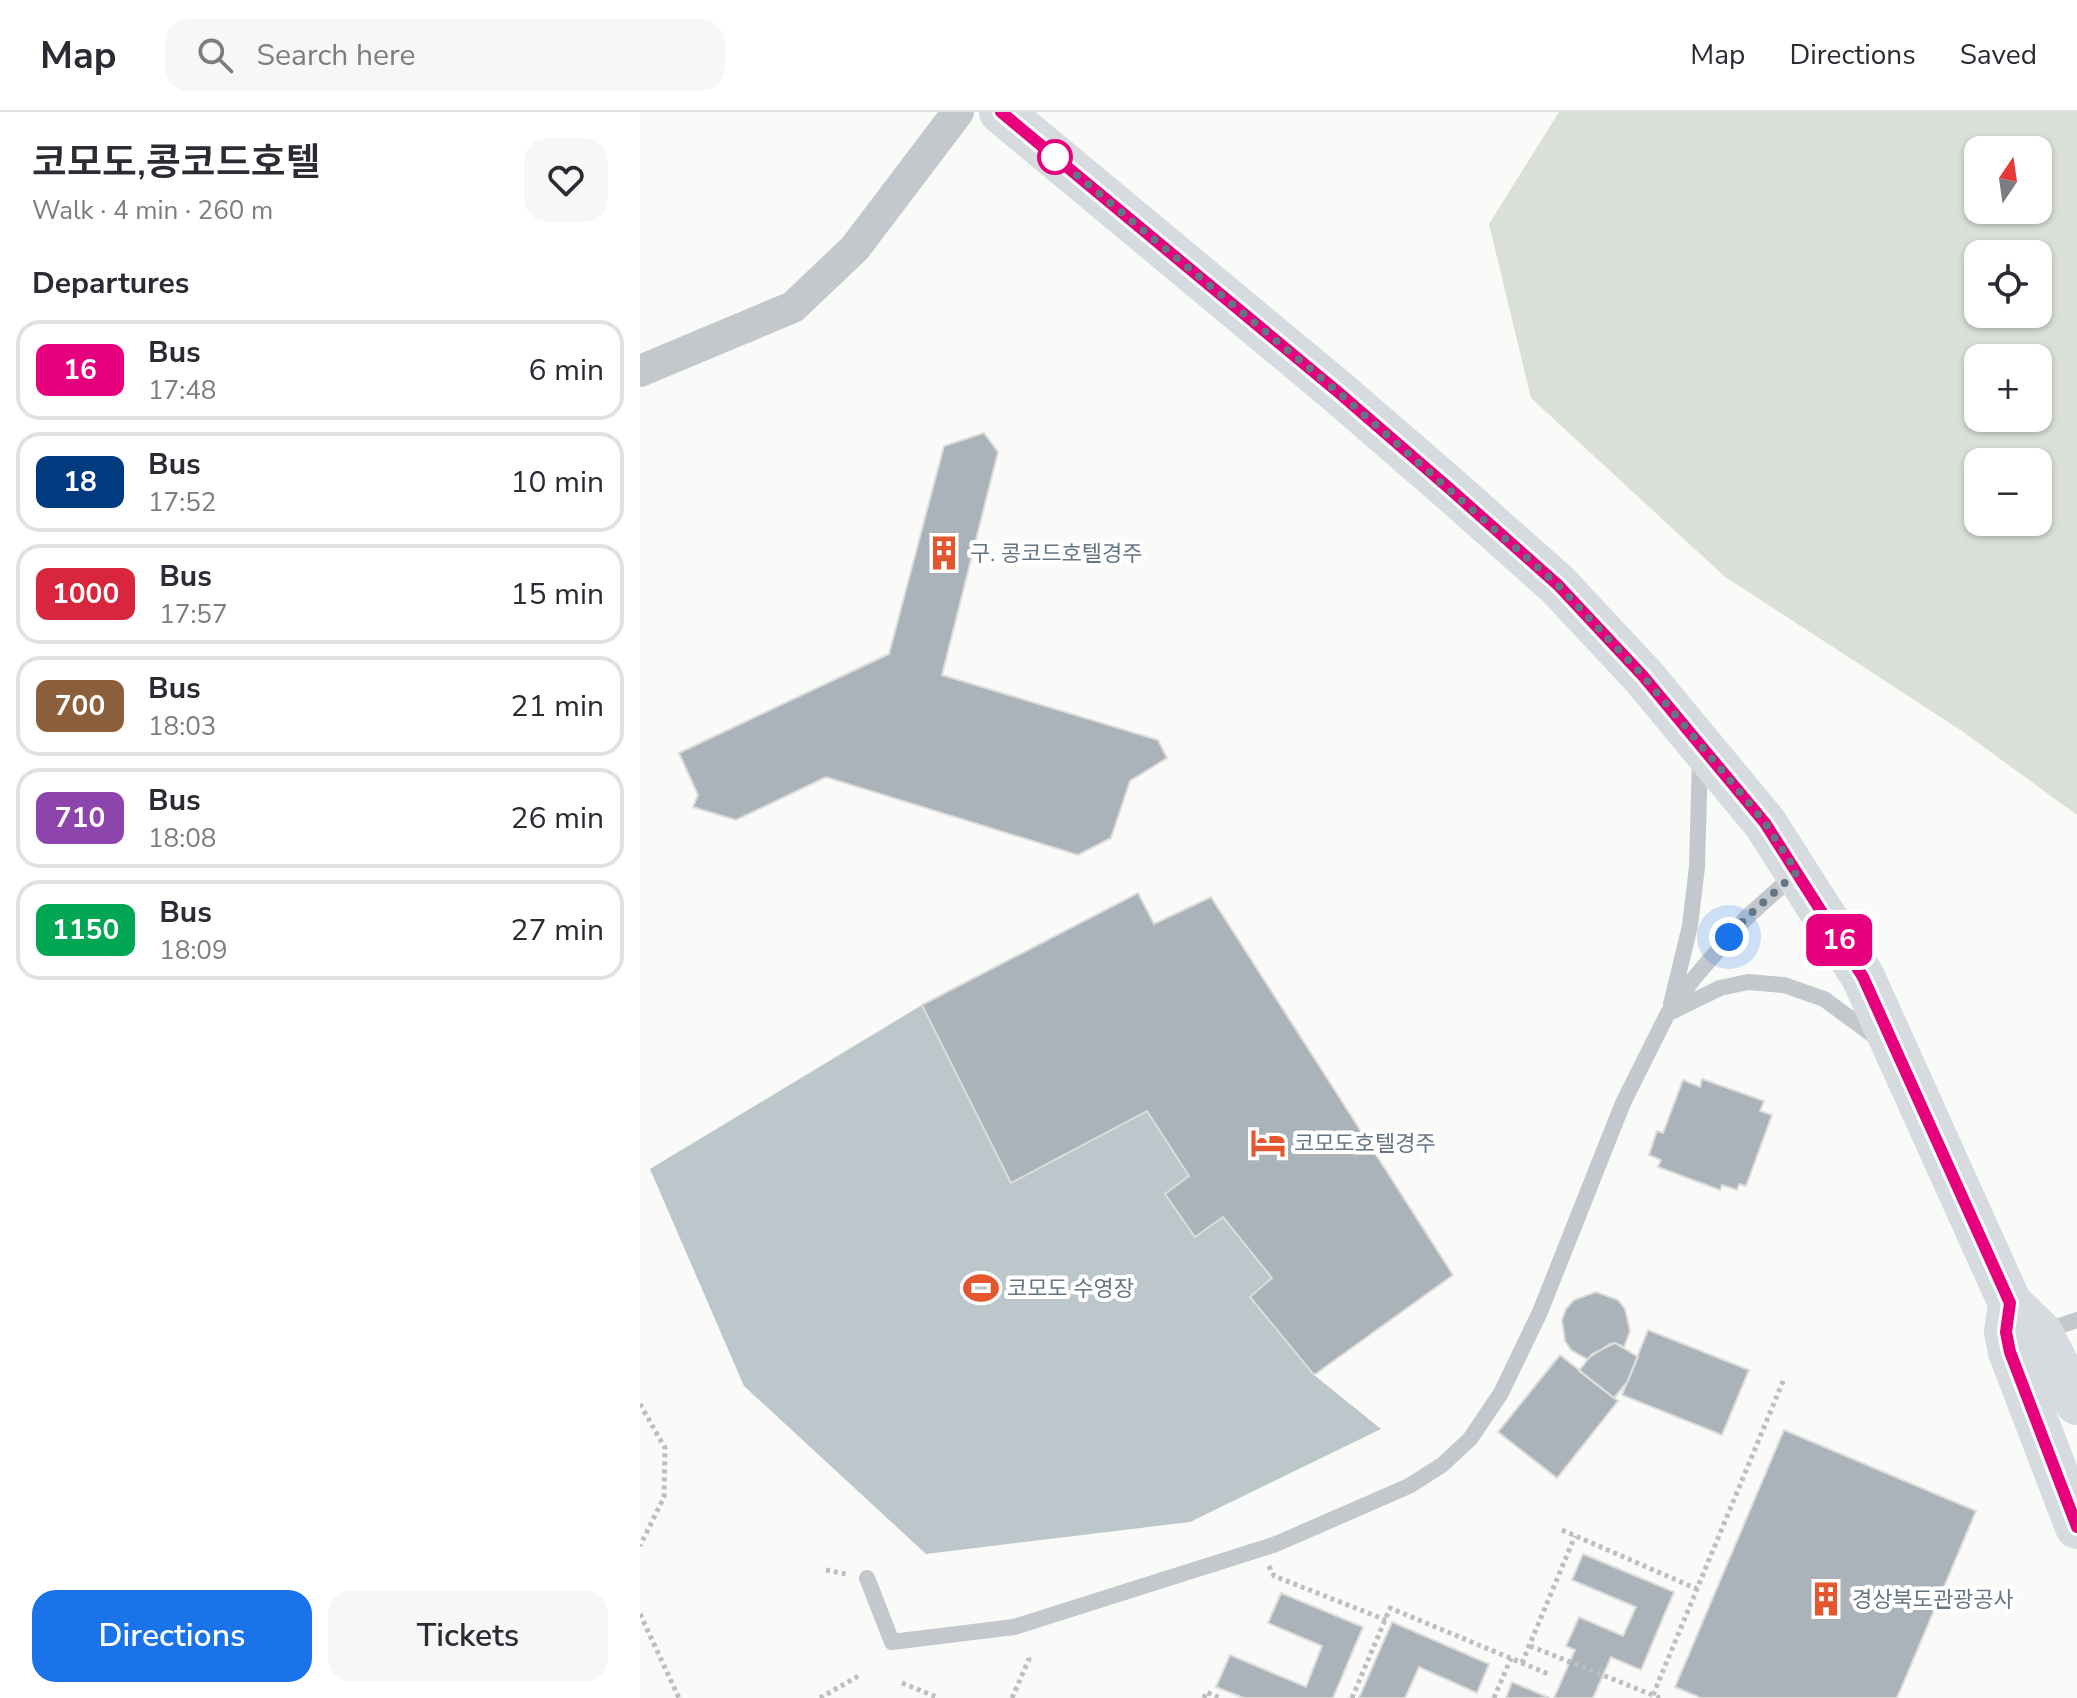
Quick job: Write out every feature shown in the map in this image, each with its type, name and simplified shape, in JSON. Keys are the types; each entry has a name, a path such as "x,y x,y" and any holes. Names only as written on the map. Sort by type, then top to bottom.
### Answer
{"street":[{"path":"640,371 793,307 855,248 958,112"},
{"path":"1001,112 1338,392 1547,576 1643,676 1701,745 1765,823 1863,977 1897,1053 2043,1319 2077,1403"},
{"path":"2043,1319 2006,1332 2010,1352 2077,1527"}],"lane":[{"path":"1668,1013 1692,911 1697,867 1701,745"},
{"path":"867,1578 892,1642 1014,1627 1276,1544 1409,1486 1442,1465 1470,1439 1501,1393 1540,1312 1623,1103 1668,1013 1746,918 1797,872"},
{"path":"1668,1013 1720,988 1748,982 1784,985 1824,999 1897,1053"}],"path":[{"path":"1653,1695 1784,1379"},
{"path":"640,1404 665,1448 664,1497 640,1546"},
{"path":"1562,1530 1697,1589"},
{"path":"1522,1663 1575,1536"},
{"path":"1269,1566 1274,1576 1386,1620"},
{"path":"1352,1698 1390,1608 1551,1675"},
{"path":"640,1614 679,1698"},
{"path":"1530,1646 1660,1698"},
{"path":"1012,1698 1028,1655"},
{"path":"1494,1698 1511,1658"},
{"path":"820,1698 860,1675"},
{"path":"902,1683 939,1698"},
{"path":"1204,1698 1206,1692 1220,1698"}],"shaded area":[{"path":"1559,112 2077,112 2077,815 1962,731 1724,576 1531,398 1489,224"},
{"name":"코모도 수영장","path":"922,1005 1011,1183 1147,1111 1189,1176 1165,1195 1194,1236 1223,1217 1272,1278 1251,1297 1314,1375 1381,1429 1190,1522 926,1554 744,1386 650,1169"}],"building":[{"name":"구. 콩코드호텔경주","path":"984,433 998,452 942,675 1158,740 1167,758 1130,781 1111,838 1078,855 826,777 736,820 693,807 698,795 679,753 889,654 944,446"},
{"name":"코모도호텔경주","path":"1138,893 1154,924 1211,897 1453,1275 1314,1375 1250,1297 1272,1278 1223,1217 1195,1237 1165,1194 1189,1176 1147,1111 1011,1183 922,1005"},
{"path":"1702,1079 1764,1101 1760,1111 1772,1115 1746,1186 1739,1184 1737,1190 1722,1185 1720,1190 1658,1167 1661,1160 1649,1155 1657,1131 1663,1133 1683,1080 1700,1087"},
{"path":"1596,1292 1618,1300 1625,1309 1630,1331 1624,1347 1610,1344 1587,1359 1571,1350 1565,1341 1562,1320 1574,1300"},
{"path":"1648,1330 1749,1370 1722,1435 1622,1395"},
{"path":"1615,1343 1638,1357 1628,1381 1614,1398 1579,1371 1592,1354"},
{"path":"1560,1355 1618,1401 1557,1478 1498,1432"},
{"name":"경상북도관광공사","path":"1784,1430 1976,1511 1897,1698 1701,1698 1675,1687"},
{"path":"1583,1554 1674,1592 1641,1670 1611,1657 1593,1698 1554,1698 1575,1650 1566,1646 1579,1617 1623,1636 1636,1607 1572,1580"},
{"path":"1281,1593 1363,1627 1333,1698 1244,1698 1216,1687 1230,1655 1306,1687 1322,1646 1268,1623"},
{"path":"1392,1622 1489,1664 1477,1693 1419,1667 1405,1698 1359,1698"},
{"path":"1512,1682 1549,1698 1506,1698"}],"bus line":[{"name":"16","path":"1001,112 1338,392 1558,585 1643,676 1765,823 1863,977 2010,1303 2006,1332 2010,1352 2077,1527"}],"place":[{"name":"구. 콩코드호텔경주","path":"944,553"},
{"name":"코모도호텔경주","path":"1268,1143"},
{"name":"코모도 수영장","path":"981,1288"},
{"name":"경상북도관광공사","path":"1826,1599"}],"route":[{"path":"1055,157 1450,489 1558,585 1643,676 1765,823 1797,872 1729,937"}]}
